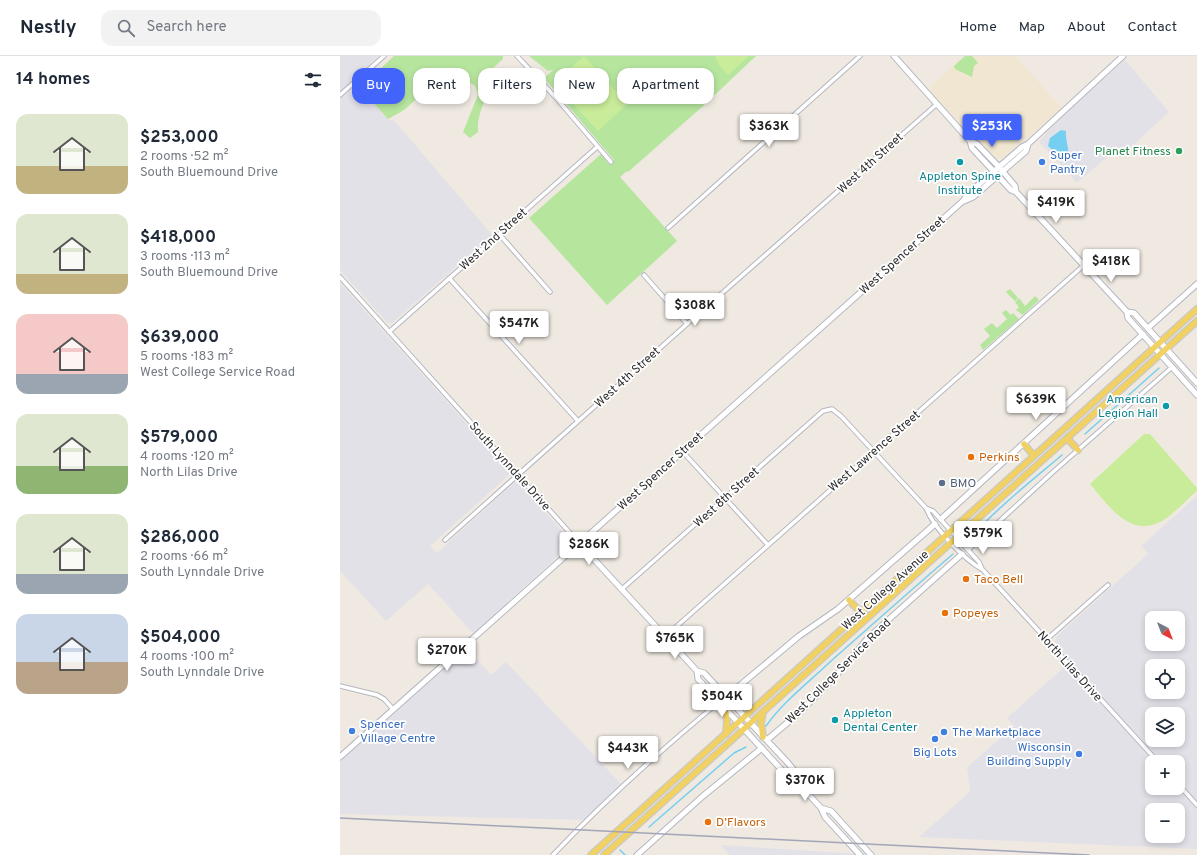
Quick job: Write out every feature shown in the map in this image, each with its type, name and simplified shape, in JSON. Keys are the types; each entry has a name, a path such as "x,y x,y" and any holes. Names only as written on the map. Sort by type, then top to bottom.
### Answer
{"main road":[{"name":"West College Avenue","path":"591,855 1197,309"},
{"name":"West College Avenue","path":"604,855 1197,321"},
{"path":"1067,438 1078,450"},
{"path":"1024,444 1034,456"},
{"path":"849,600 860,612"},
{"path":"725,708 727,721 726,734"},
{"path":"763,712 761,723 765,739"}],"street":[{"path":"340,94 384,56"},
{"path":"517,56 558,100 611,162"},
{"path":"668,228 860,56"},
{"path":"894,56 970,141 977,144 1001,169 1015,186 1016,192"},
{"name":"West Spencer Street","path":"340,757 963,201 973,196 1001,169 1026,151 1028,144 1123,56"},
{"name":"West 4th Street","path":"445,540 937,104"},
{"path":"970,141 972,148 1011,190 1016,192 1127,312 1128,318 1171,368 1196,394"},
{"name":"West 2nd Street","path":"389,332 597,146"},
{"path":"499,234 550,292"},
{"name":"West Lawrence Street","path":"666,637 1083,266"},
{"path":"644,275 687,324"},
{"name":"South Lynndale Drive","path":"340,277 579,543 697,671 704,673 745,716 797,774 800,785"},
{"path":"449,278 578,421"},
{"path":"1148,328 1197,284"},
{"path":"1127,312 1134,313 1197,383"},
{"path":"941,519 1143,334"},
{"path":"968,550 1171,368"},
{"name":"West 8th Street","path":"622,589 823,411 832,409 837,411 874,452"},
{"path":"682,451 768,545"},
{"path":"874,452 926,508"},
{"name":"North Lilas Drive","path":"926,508 933,511 941,519 978,562 983,570 1152,755"},
{"name":"North Lilas Drive","path":"926,508 928,515 950,543 974,566 983,570"},
{"path":"726,696 799,636 831,615 935,524"},
{"name":"West College Service Road","path":"765,739 799,713 834,678 868,638 962,554"},
{"path":"1046,640 1108,585"},
{"name":"South Lynndale Drive","path":"697,671 698,679 790,779 800,785"},
{"path":"340,686 377,695 384,699 393,709"},
{"path":"553,855 617,790 719,702"},
{"path":"637,855 703,796 762,748"},
{"path":"800,785 822,808 825,817 860,855"},
{"path":"1185,792 1197,805"},
{"path":"822,808 831,811 871,855"}],"shaded area":[{"path":"340,56 378,56 365,68 352,68 352,104 375,104 390,121 393,119 492,235 392,323 387,322 340,270"},
{"path":"964,56 1015,56 1062,108 1005,156 997,159 993,157 928,89"},
{"path":"1125,60 1169,112 1120,157 1114,151 1077,183 1039,142 1049,130 1080,100"},
{"path":"340,283 511,473 430,546 437,553 515,482 519,483 565,534 567,541 553,561 473,633 428,584 386,621 340,571"},
{"path":"1197,496 1197,849 919,837 970,792 967,767 1014,726 1007,718 1071,661 1055,642 1057,636 1148,554 1141,546"},
{"path":"464,645 491,675 506,662 622,785 586,820 340,814 340,757"},
{"path":"721,845 876,855 730,855"}],"green space":[{"path":"394,56 503,56 503,59 493,68 478,68 478,95 475,86 470,83 470,68 413,68 413,102 404,110 388,119 375,104 405,104 405,68 381,68"},
{"path":"529,56 756,56 714,96 714,68 617,68 617,104 705,104 628,172 627,171 620,177 677,241 607,305 529,218 601,154 609,164 614,160 566,104 609,104 609,68 554,68 554,90 546,80 546,76 553,70 548,71"},
{"path":"584,56 595,68 571,68"},
{"path":"715,56 749,56 728,75 719,65"},
{"path":"965,56 972,56 978,63 974,66 972,77 955,69 954,66"},
{"path":"609,84 617,93 617,104 627,104 598,131 573,104 609,104"},
{"path":"478,95 478,104 483,104 478,123 478,132 470,138 463,132"},
{"path":"1010,289 1018,298 1015,301 1006,292"},
{"path":"1035,296 1039,300 1023,315 1016,310 1019,307 1015,302 1019,298 1025,306"},
{"path":"1006,310 1011,315 1013,313 1019,319 983,350 980,345 990,336 984,329 992,323 997,328 1007,319 1002,313"},
{"path":"1144,434 1150,434 1197,488 1197,491 1171,515 1162,521 1150,525 1140,526 1130,523 1112,510 1090,484"}],"water":[{"path":"1061,130 1066,131 1069,152 1067,163 1048,146 1050,138"}],"waterway":[{"path":"1085,434 1159,368"},
{"path":"968,540 1002,507 1062,455"},
{"path":"766,726 797,692 953,554"},
{"path":"649,827 734,753 746,747"},
{"path":"620,850 625,855"}],"railway":[{"path":"340,818 1089,855"}],"place":[{"name":"Planet Fitness","path":"1179,151"},
{"name":"Appleton Spine Institute","path":"960,162"},
{"name":"Super Pantry","path":"1042,162"},
{"name":"American Legion Hall","path":"1166,406"},
{"name":"Perkins","path":"971,457"},
{"name":"BMO","path":"942,483"},
{"name":"Taco Bell","path":"966,579"},
{"name":"Popeyes","path":"945,613"},
{"name":"Appleton Dental Center","path":"835,720"},
{"name":"Spencer Village Centre","path":"352,731"},
{"name":"The Marketplace","path":"944,732"},
{"name":"Big Lots","path":"935,739"},
{"name":"Wisconsin Building Supply","path":"1079,754"},
{"name":"D’Flavors","path":"708,822"}]}
